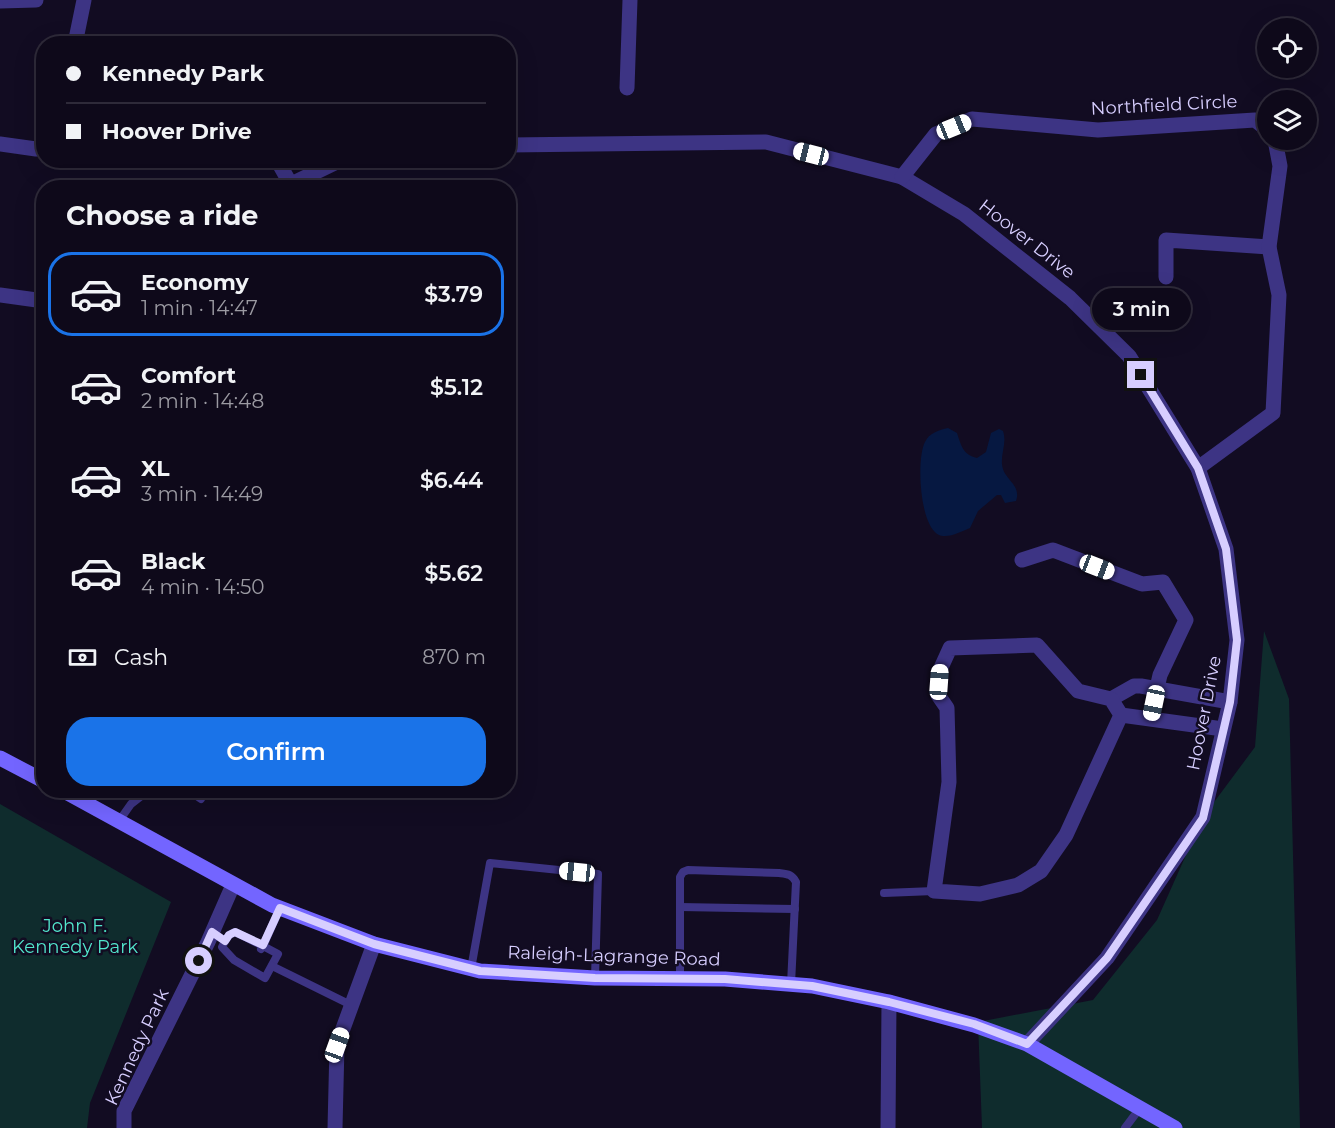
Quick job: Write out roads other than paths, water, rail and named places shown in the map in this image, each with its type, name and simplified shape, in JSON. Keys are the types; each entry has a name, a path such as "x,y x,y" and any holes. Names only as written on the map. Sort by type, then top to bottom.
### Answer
{"main road":[{"path":"0,758 36,777"},
{"name":"Raleigh-Lagrange Road","path":"77,798 233,885 280,908 374,944 471,969 595,978 725,979 791,984 812,986 889,1002 974,1024 1027,1044 1175,1128"}],"street":[{"path":"0,1 36,0"},
{"path":"77,36 84,0"},
{"path":"627,88 630,0"},
{"name":"Northfield Circle","path":"902,177 936,134 972,119 1098,130 1257,122"},
{"name":"Hoover Drive","path":"516,145 766,142 902,177 964,214 1078,306 1129,356 1198,468 1226,549 1237,640 1230,702 1203,818 1107,958 1027,1044"},
{"path":"0,144 36,149"},
{"path":"1198,468 1273,413 1280,295 1269,247 1280,166 1277,150"},
{"path":"298,180 324,168"},
{"path":"1166,277 1166,240 1269,247"},
{"path":"0,295 36,301"},
{"path":"1022,560 1053,550 1142,584 1163,582 1186,620 1160,675 1157,688"},
{"path":"1121,715 1066,835 1041,871 1018,885 980,894 934,891 949,782 947,708 938,695 940,670 950,648 1037,645 1078,691 1111,699 1134,686 1157,688 1230,702"},
{"path":"1111,699 1121,715"},
{"path":"1121,715 1223,729"},
{"name":"Kennedy Park","path":"124,1128 124,1111 219,937 233,885"},
{"path":"335,1128 337,1045 374,944"},
{"path":"888,1128 889,1002"}],"lane":[{"path":"1151,718 1157,688"},
{"path":"119,821 131,804 139,798"},
{"path":"471,969 490,862 598,874 595,978"},
{"path":"680,979 680,877 683,872 688,870 789,874 796,882 791,984"},
{"path":"884,892 934,891"},
{"path":"680,907 795,909"},
{"path":"262,948 280,908"},
{"path":"232,932 278,954 265,978 251,965 234,960 222,947 219,937 232,932"},
{"path":"234,960 238,952"},
{"path":"272,966 351,1005"},
{"path":"1125,1128 1140,1108"}],"water":[{"path":"948,428 957,433 966,452 977,458 986,452 991,433 999,429 1003,431 1003,469 1017,495 1016,501 1005,503 1001,495 997,495 978,511 970,528 953,535 943,536 935,532 929,523 924,510 920,478 925,442 935,432"}],"park label":[{"name":"John F. Kennedy Park","path":"75,936"}]}
